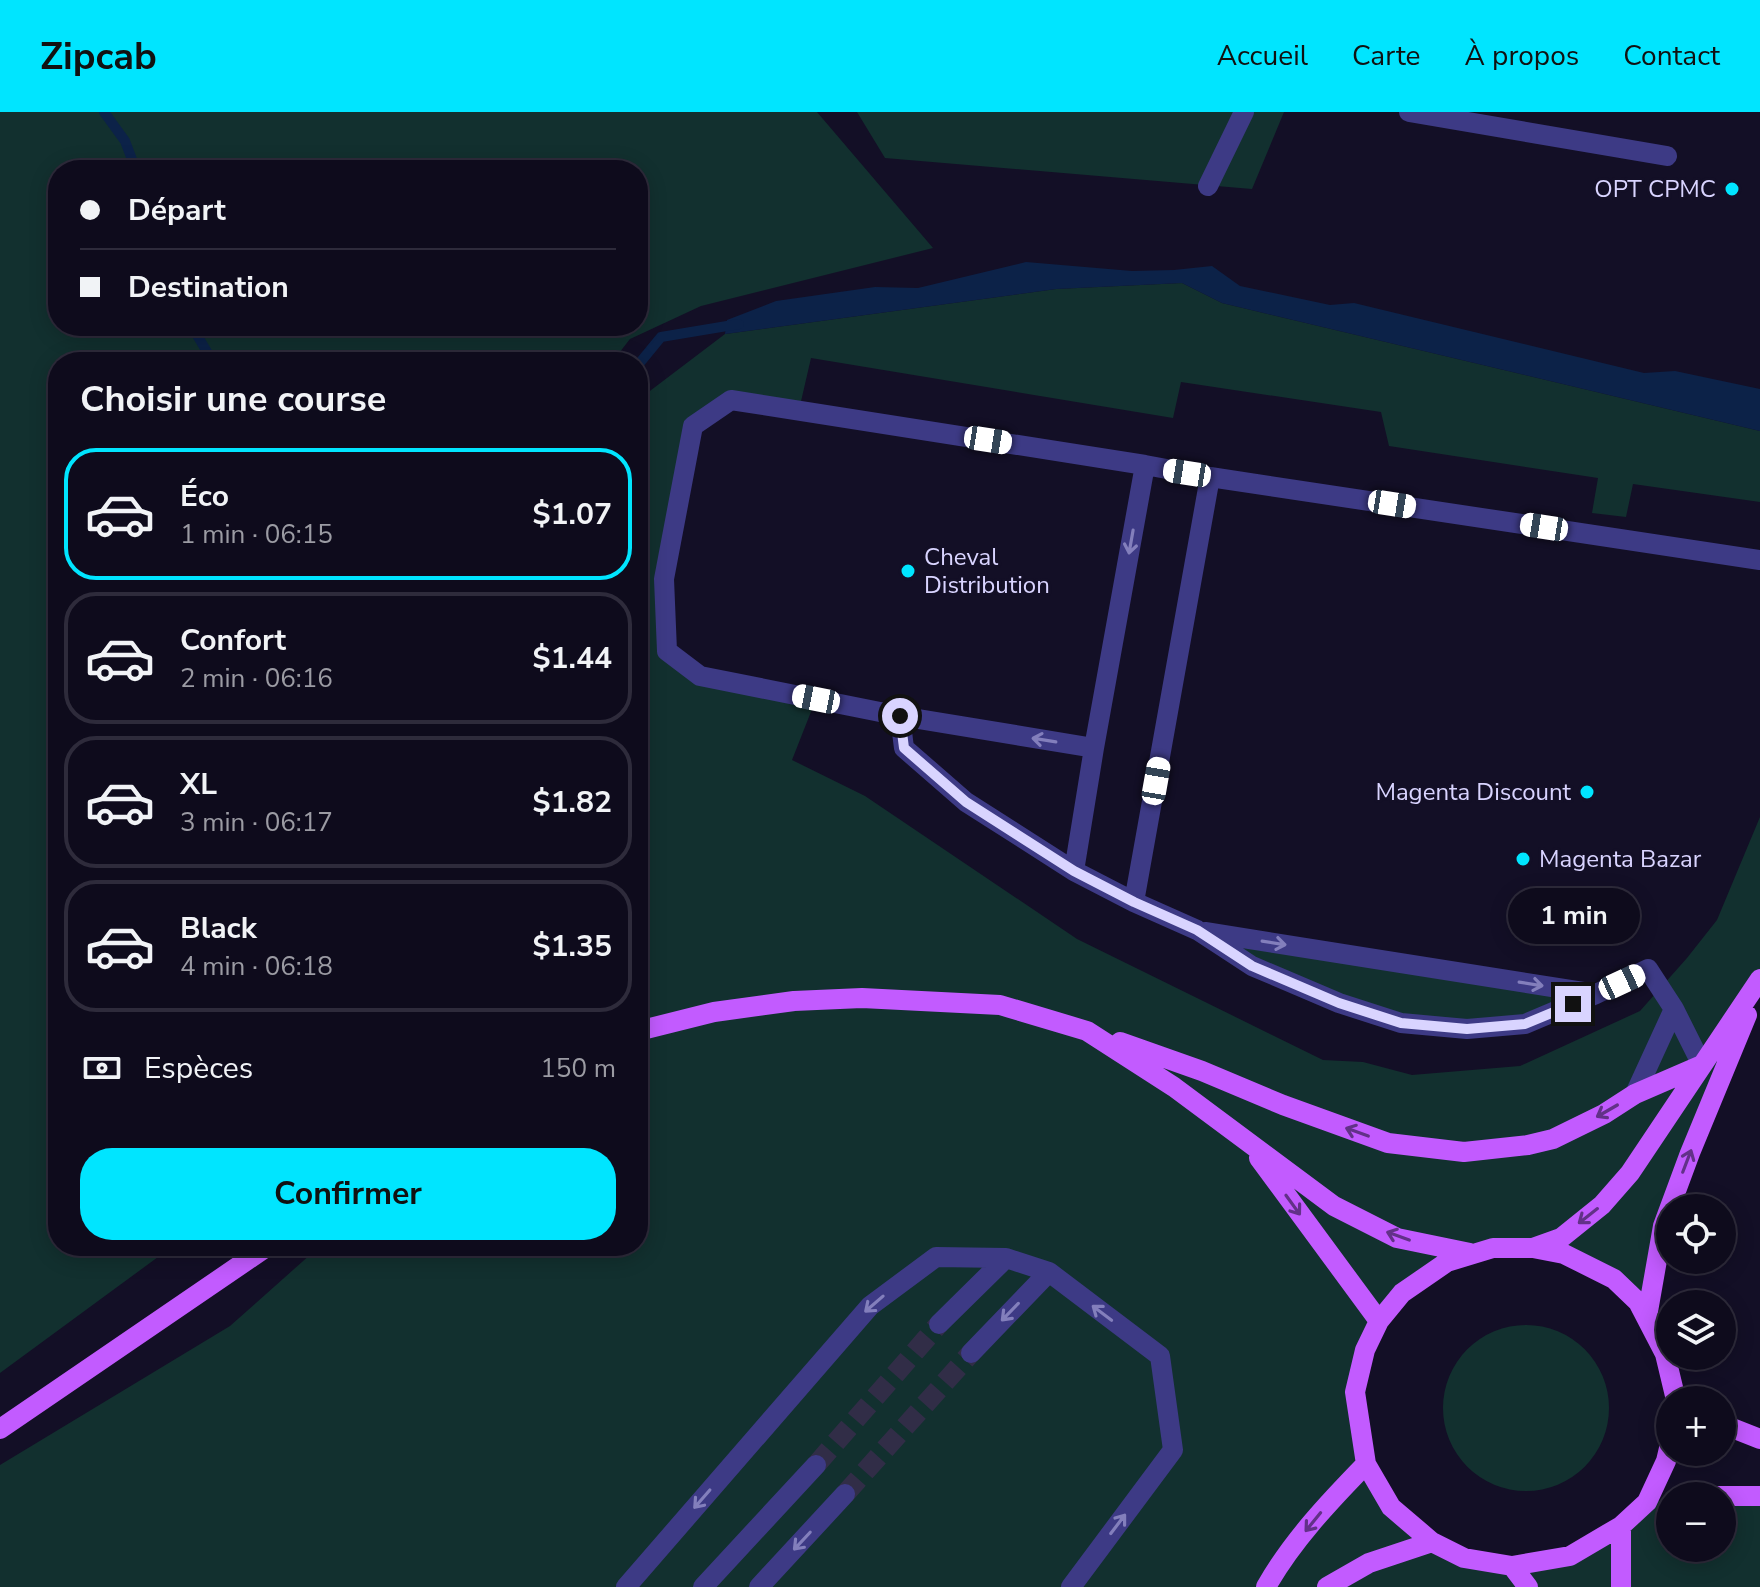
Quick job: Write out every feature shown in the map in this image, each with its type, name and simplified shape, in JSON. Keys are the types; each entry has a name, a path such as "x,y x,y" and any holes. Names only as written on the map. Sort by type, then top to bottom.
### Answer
{"main road":[{"path":"1533,1248 1561,1238 1602,1205 1630,1173 1760,982"},
{"path":"1647,1317 1663,1226 1760,982"},
{"path":"648,1028 714,1012 794,1001 862,998 1000,1005 1202,1071 1283,1105 1388,1143 1464,1152 1553,1139 1604,1114 1635,1094 1702,1065"},
{"path":"1087,1031 1174,1087 1334,1206 1397,1238 1474,1254"},
{"path":"1247,1142 1379,1321"},
{"path":"1664,1466 1647,1502 1621,1526 1570,1556 1512,1566 1464,1558 1432,1542 1391,1507 1366,1464 1355,1392 1365,1350 1379,1321 1402,1293 1447,1262 1493,1248 1533,1248 1564,1254 1614,1279 1638,1302 1647,1317 1665,1354 1673,1386"},
{"path":"0,1429 253,1256"},
{"path":"1736,1430 1760,1439"},
{"path":"1266,1587 1280,1562 1329,1502 1366,1464"},
{"path":"1736,1496 1760,1496"},
{"path":"1647,1502 1656,1501"},
{"path":"1621,1526 1621,1587"},
{"path":"1327,1587 1369,1563 1432,1542"},
{"path":"1512,1566 1528,1587"}],"lane":[{"path":"1208,186 1244,112"},
{"path":"1409,112 1521,122 1667,156"},
{"path":"1094,748 900,716 700,676 667,651 664,579 693,426 731,400 1758,560"},
{"path":"1074,871 1145,465"},
{"path":"1134,902 1210,477"},
{"path":"900,716 904,748 966,802 1074,871 1197,930 1252,966 1339,1003 1401,1023 1467,1029 1525,1024 1648,969 1674,1009 1702,1065"},
{"path":"1197,930 1596,994"},
{"path":"1635,1094 1674,1009"},
{"path":"626,1587 870,1306 936,1257 1006,1258 1049,1272 1160,1356 1173,1450 1071,1587"},
{"path":"939,1324 1006,1258"},
{"path":"971,1353 1049,1272"},
{"path":"703,1587 816,1465"},
{"path":"759,1587 845,1494"}],"green space":[{"path":"0,112 817,112 933,248 701,306 648,331 648,160 48,160 48,336 636,336 620,352 48,352 48,1256 159,1256 0,1373"},
{"path":"857,112 1284,112 1252,189 885,158"},
{"path":"1182,283 1222,303 1760,431 1760,502 1633,484 1626,517 1592,513 1598,478 1389,446 1381,412 1181,382 1173,418 811,358 799,410 731,400 694,426 664,579 667,651 700,676 816,699 792,760 865,796 1077,939 1323,1060 1363,1062 1412,1075 1520,1066 1640,1011 1717,920 1760,817 1760,985 1690,1153 1679,1194 1656,1194 1658,1274 1647,1317 1638,1302 1564,1254 1493,1248 1402,1293 1365,1350 1366,1464 1391,1507 1464,1558 1570,1556 1647,1502 1656,1501 1656,1562 1736,1562 1736,1496 1760,1496 1760,1587 0,1587 0,1465 230,1326 309,1256 648,1256 648,392 725,334 1056,289"},
{"path":"1197,930 1596,994 1525,1024 1401,1023"},
{"path":"1526,1325 1558,1331 1585,1349 1603,1376 1609,1408 1603,1440 1585,1467 1558,1485 1526,1491 1494,1485 1467,1467 1449,1440 1443,1408 1449,1376 1467,1349 1494,1331"}],"water":[{"path":"1026,262 1132,271 1212,266 1240,286 1330,305 1354,303 1644,373 1675,371 1760,389 1760,431 1222,303 1182,283 1056,289 725,334 727,320 776,301 875,287 918,288"}],"waterway":[{"path":"104,112 125,141 132,160"},
{"path":"648,353 661,337 739,324"},
{"path":"198,336 207,352"}],"tunnel":[{"path":"816,1465 939,1324"},
{"path":"845,1494 971,1353"}],"place":[{"name":"OPT CPMC","path":"1732,189"},
{"name":"Cheval Distribution","path":"908,571"},
{"name":"Magenta Discount","path":"1587,792"},
{"name":"Magenta Bazar","path":"1523,859"}],"route":[{"path":"900,716 904,748 966,802 1074,871 1197,930 1252,966 1339,1003 1401,1023 1467,1029 1525,1024 1573,1004"}]}
